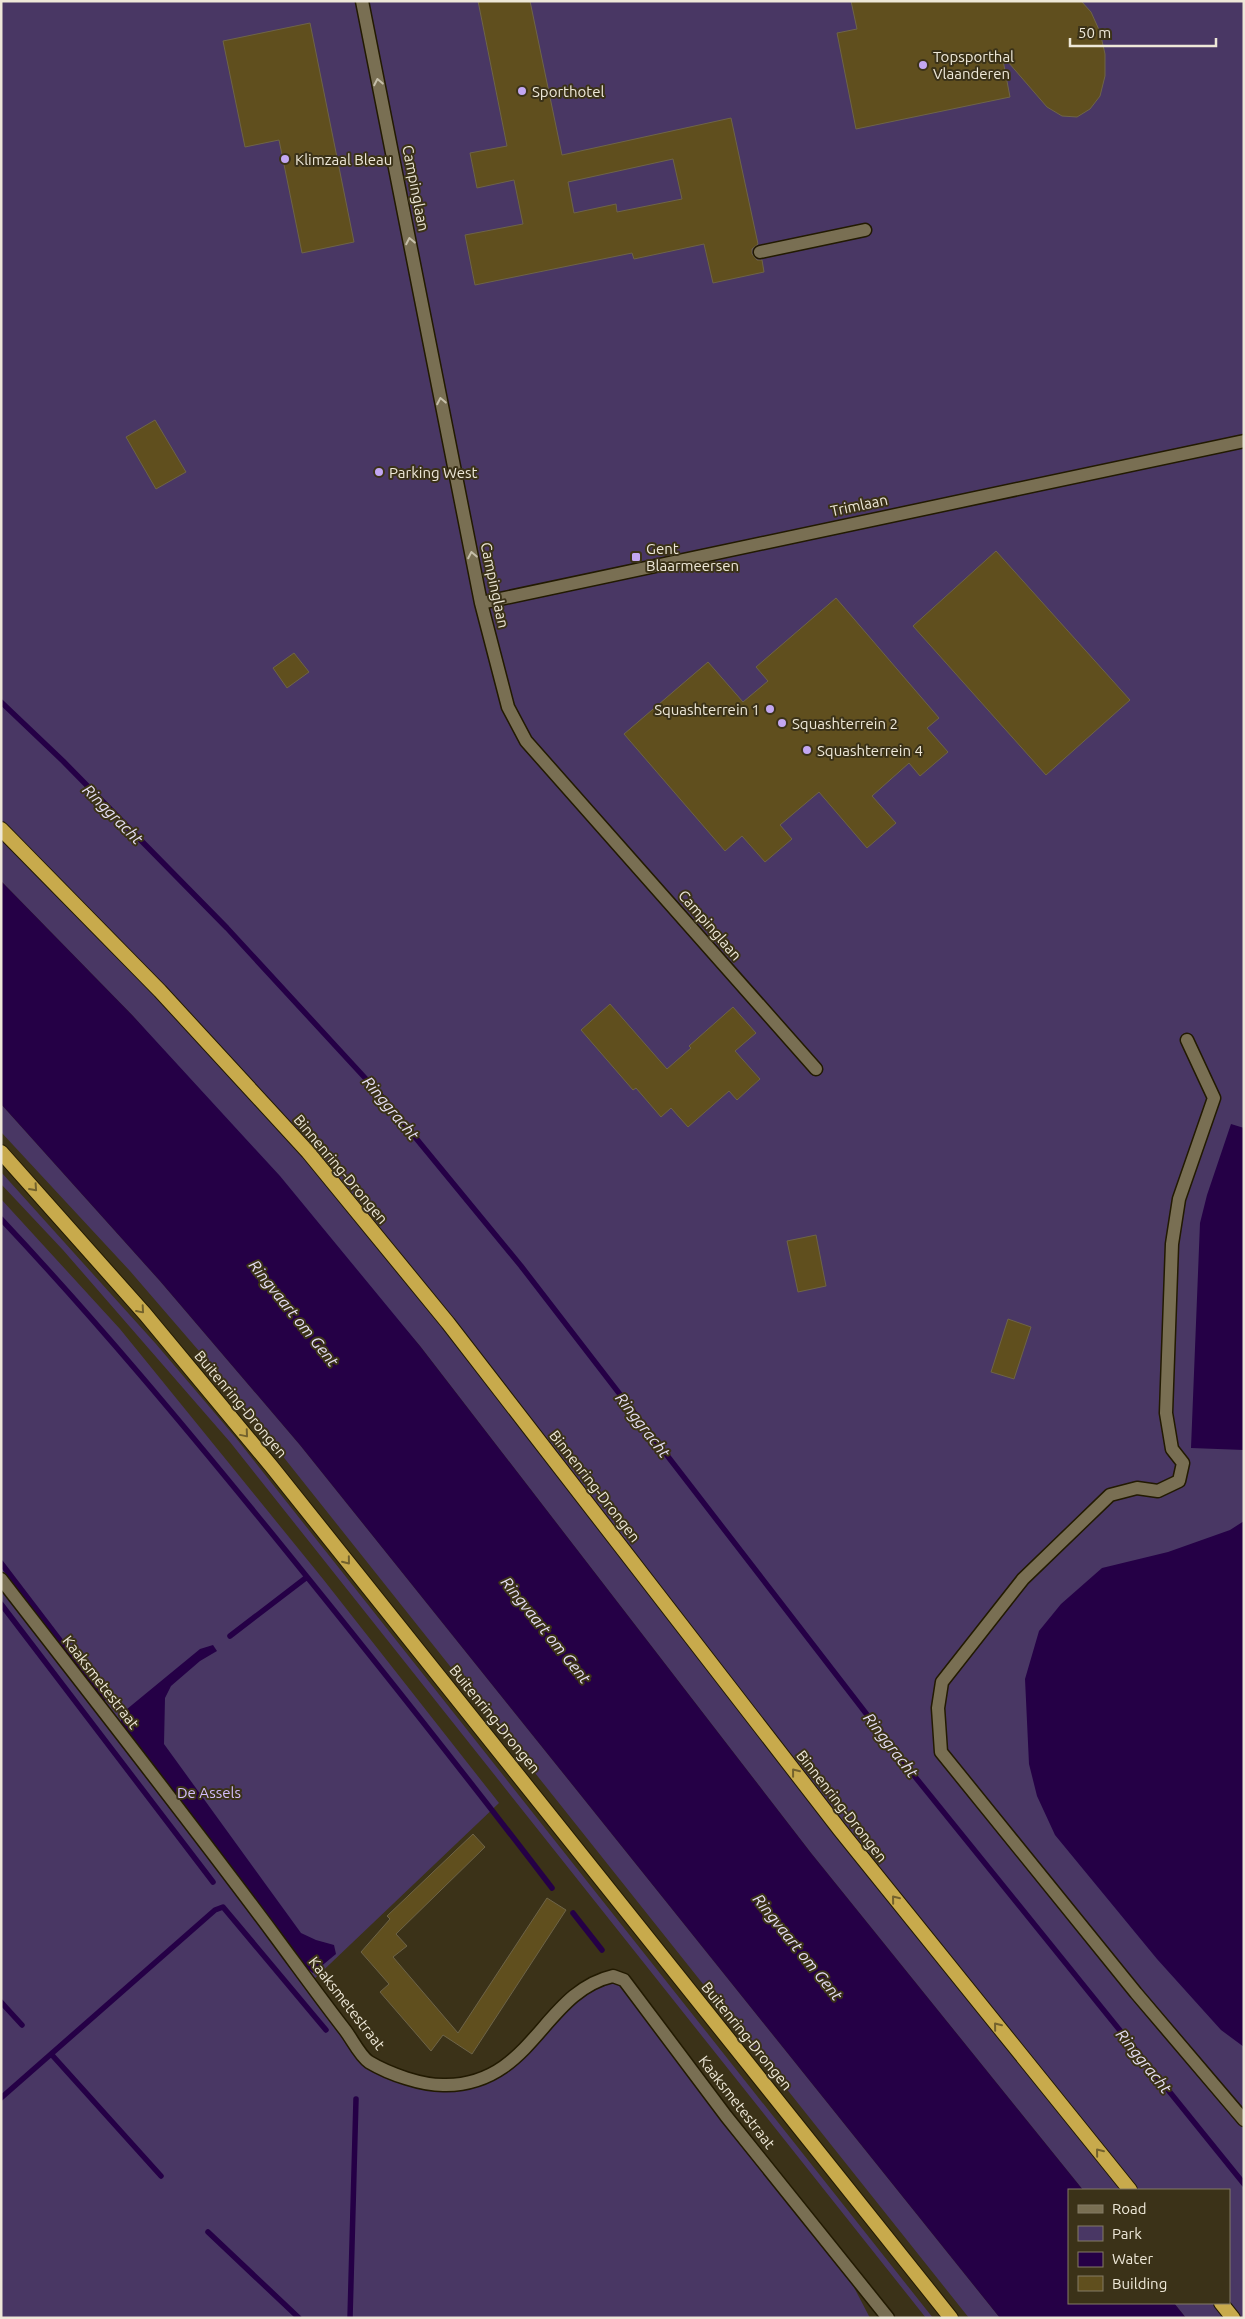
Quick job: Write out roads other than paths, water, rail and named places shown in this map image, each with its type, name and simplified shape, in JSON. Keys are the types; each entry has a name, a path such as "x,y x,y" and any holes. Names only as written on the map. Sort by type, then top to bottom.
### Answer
{"highway":[{"name":"Binnenring-Drongen","path":"1,829 160,991 308,1152 448,1323 846,1838 1129,2189"},
{"name":"Buitenring-Drongen","path":"1,1152 145,1314 272,1467 951,2318"},
{"path":"1222,2304 1233,2318"}],"street":[{"name":"Campinglaan","path":"362,1 481,603 508,707 526,741 816,1069"},
{"path":"760,252 866,230"},
{"name":"Trimlaan","path":"481,603 1244,441"},
{"path":"1187,1040 1214,1098 1179,1199 1172,1244 1166,1413 1172,1449 1183,1463 1179,1481 1158,1490 1137,1488 1110,1496 1022,1579 942,1682 938,1708 941,1752 1136,1993 1244,2120"},
{"name":"Kaaksmetestraat","path":"1,1579 228,1873 368,2061 412,2080 445,2086 479,2082 504,2068 528,2046 566,2003 588,1984 613,1976 624,1980 726,2116 888,2318"}],"water":[{"name":"Ringvaart om Gent","path":"1,881 133,1016 280,1176 420,1346 811,1853 1082,2189 1068,2189 1068,2304 1175,2304 1186,2318 1000,2318 300,1445 160,1281 1,1104"},
{"path":"1231,1124 1244,1128 1244,1450 1191,1448 1200,1223 1207,1195"},
{"path":"1244,1521 1244,2047 1221,2030 1157,1959 1055,1835 1037,1796 1029,1764 1025,1679 1039,1631 1061,1604 1102,1568 1168,1552 1230,1530"},
{"path":"213,1645 217,1651 200,1661 171,1686 165,1698 164,1744 301,1933 334,1945 336,1954 313,1973 303,1965 121,1722 121,1714 200,1649"}],"waterway":[{"name":"Ringgracht","path":"1,702 63,761 227,928 378,1092 521,1266 912,1773 1244,2184"},
{"path":"1,1219 106,1336 241,1496 414,1711 552,1888"},
{"path":"1,1563 104,1698"},
{"path":"230,1636 307,1577"},
{"path":"1,1604 213,1882"},
{"path":"1,2098 215,1910 223,1907 326,2030"},
{"path":"573,1913 602,1950"},
{"path":"1,2002 22,2025"},
{"path":"52,2055 161,2176"},
{"path":"350,2318 356,2099"},
{"path":"208,2232 299,2318"}],"place":[{"name":"Topsporthal Vlaanderen","path":"923,65"},
{"name":"Sporthotel","path":"522,91"},
{"name":"Klimzaal Bleau","path":"285,159"},
{"name":"Parking West","path":"379,472"},
{"name":"Gent Blaarmeersen","path":"636,557"},
{"name":"Squashterrein 1","path":"770,709"},
{"name":"Squashterrein 2","path":"782,723"},
{"name":"Squashterrein 4","path":"807,750"}],"park label":[{"name":"De Assels","path":"209,1792"}]}
